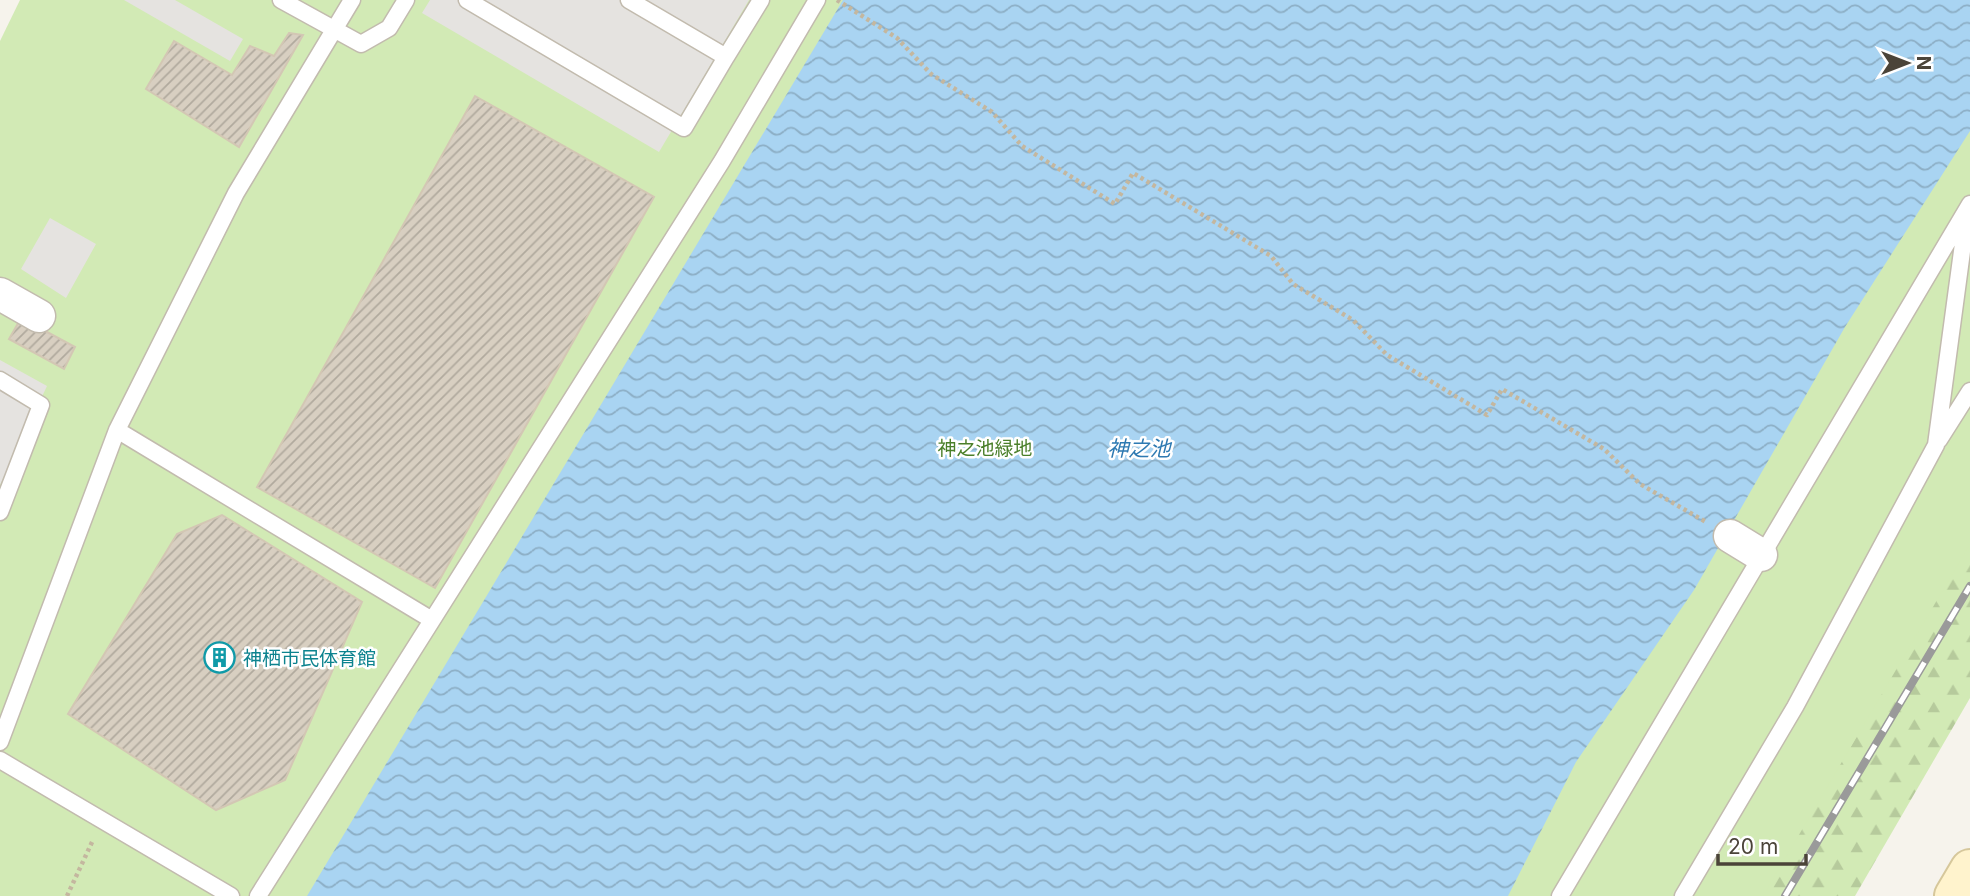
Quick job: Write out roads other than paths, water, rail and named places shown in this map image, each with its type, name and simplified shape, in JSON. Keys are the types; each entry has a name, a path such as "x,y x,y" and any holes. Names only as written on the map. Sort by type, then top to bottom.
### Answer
{"street":[{"path":"0,294 38,316"},
{"path":"1730,536 1761,555"},
{"path":"1954,896 1970,869"}],"lane":[{"path":"281,0 361,44 390,28 406,0"},
{"path":"0,742 117,430 236,193 352,0"},
{"path":"467,0 684,128 761,0"},
{"path":"629,0 726,57"},
{"path":"258,896 722,161 817,0"},
{"path":"1936,445 1969,206"},
{"path":"1559,896 1969,206"},
{"path":"0,380 41,405 0,512"},
{"path":"1683,896 1796,706 1936,445 1970,391"},
{"path":"117,430 432,620"},
{"path":"0,760 231,896"}],"water":[{"name":"神之池","path":"843,0 1970,0 1970,131 1845,327 1694,590 1576,762 1508,896 307,896"}],"railway":[{"path":"1785,896 1970,586"}],"place":[{"name":"神栖市民体育館","path":"220,658"}],"park label":[{"name":"神之池緑地","path":"985,448"}]}
